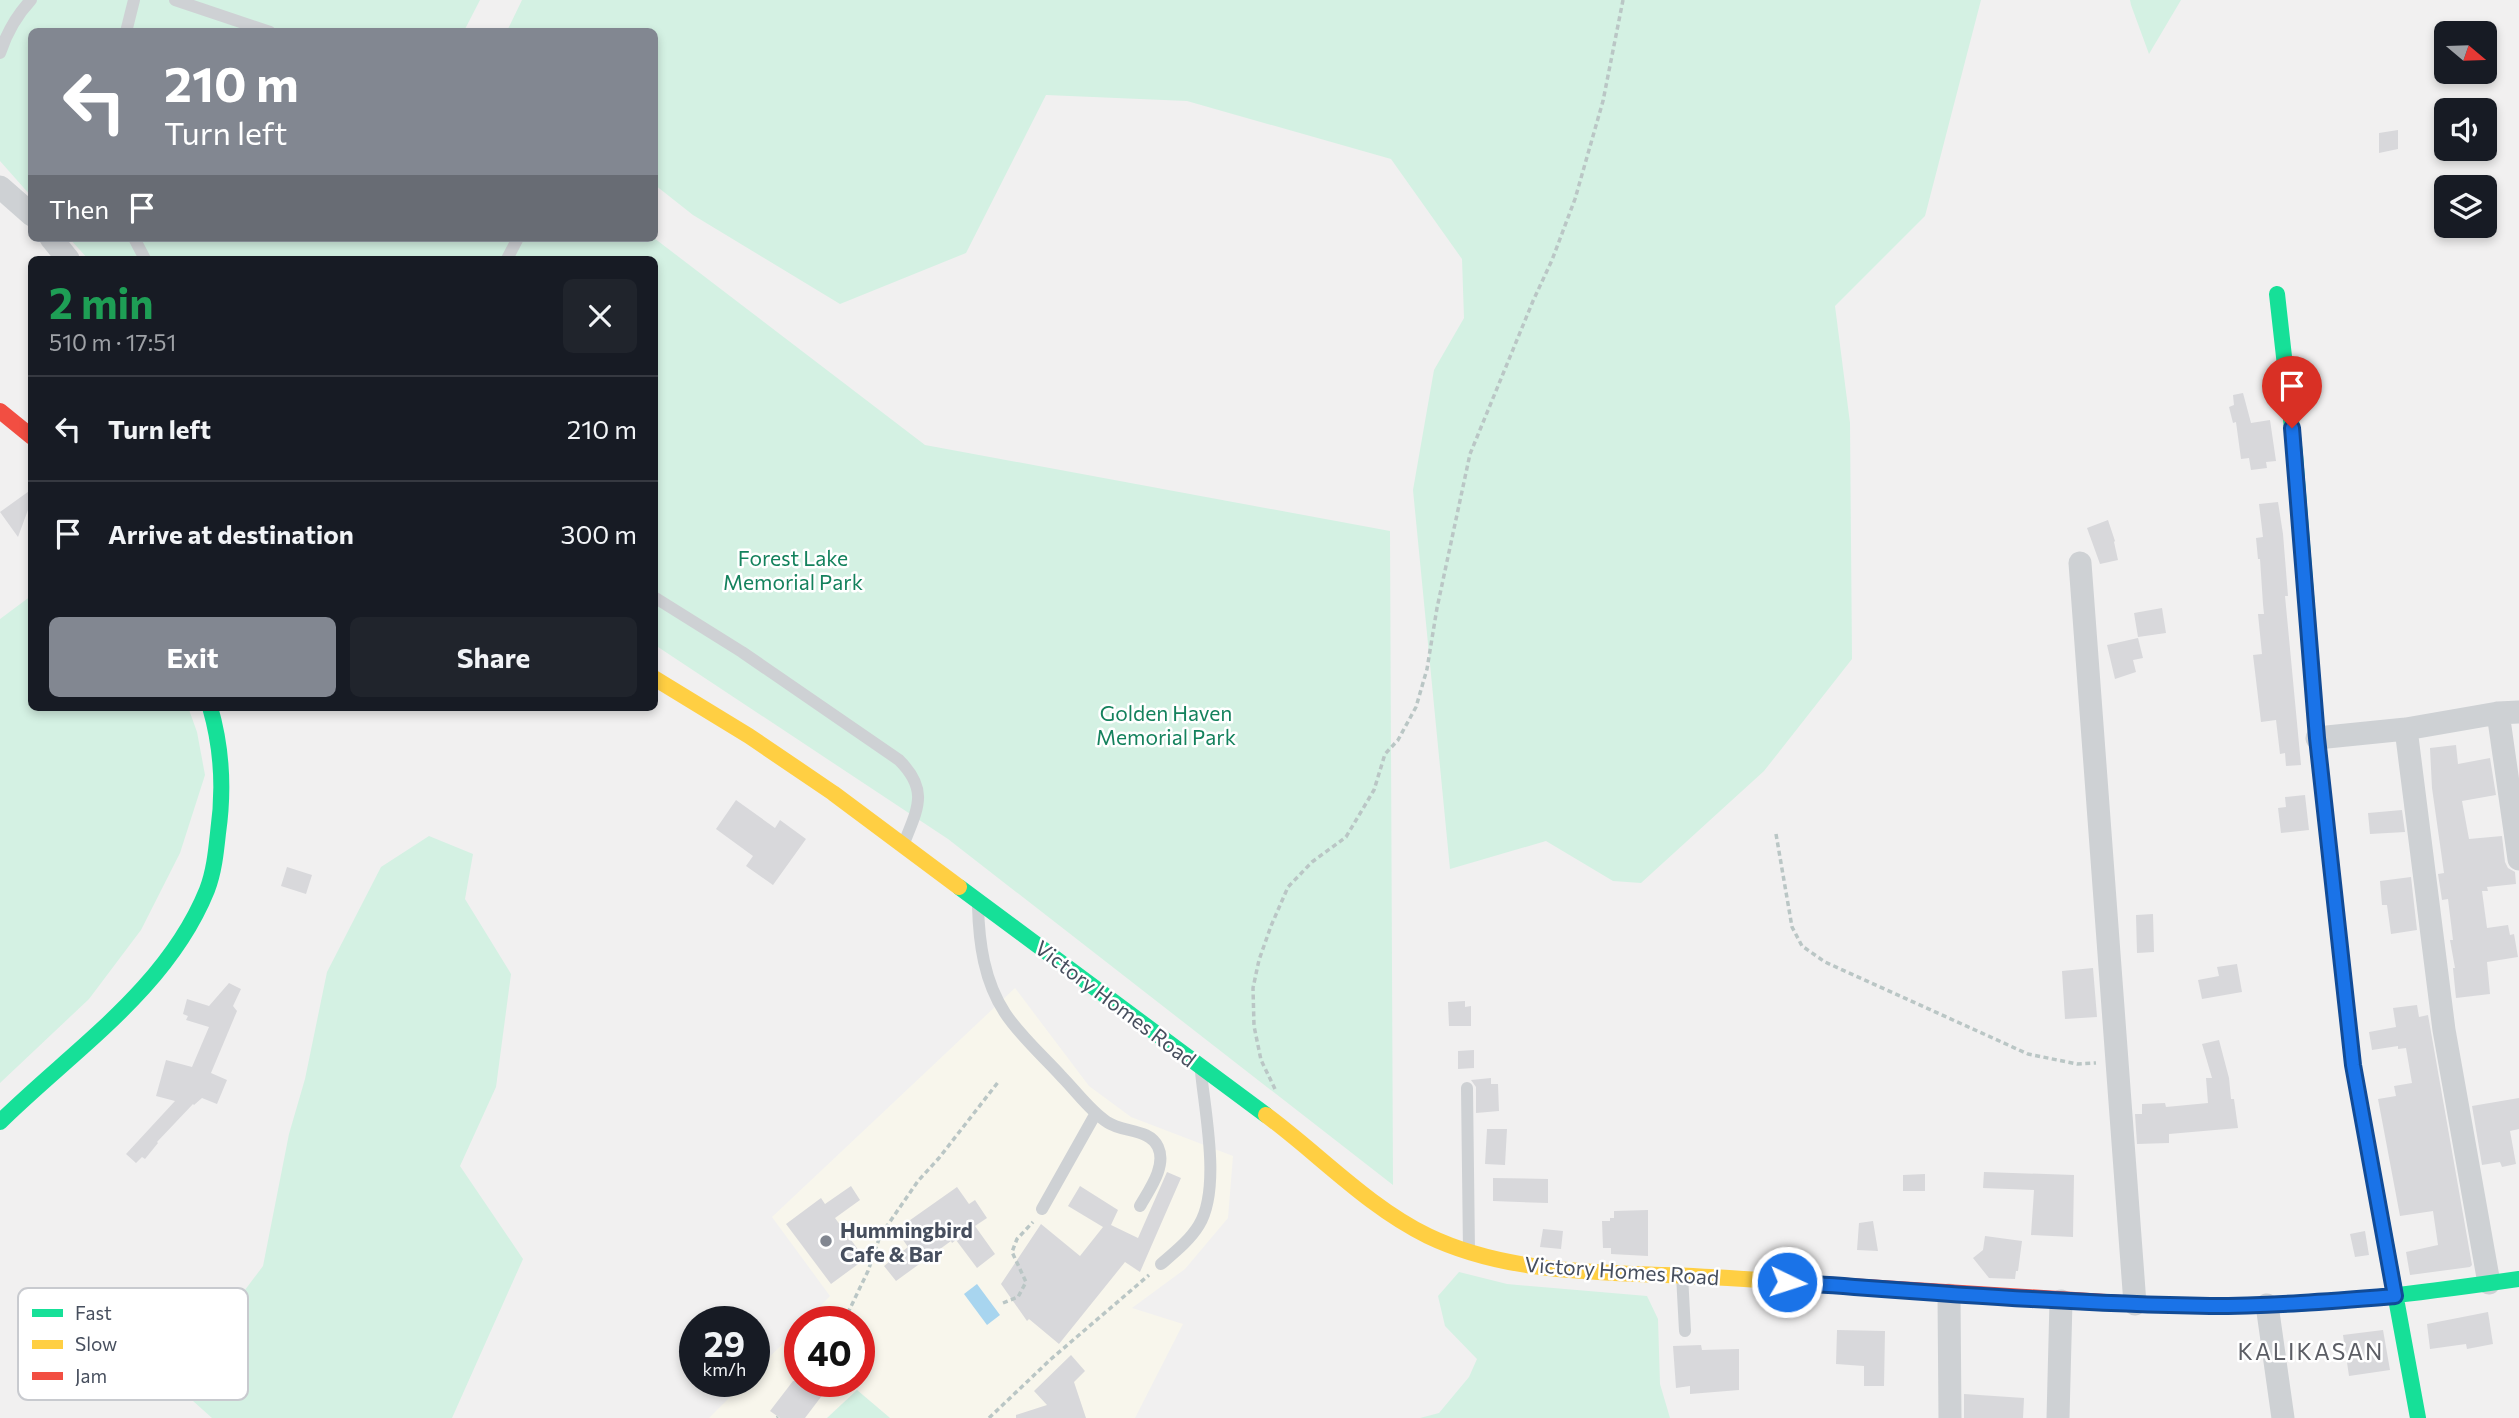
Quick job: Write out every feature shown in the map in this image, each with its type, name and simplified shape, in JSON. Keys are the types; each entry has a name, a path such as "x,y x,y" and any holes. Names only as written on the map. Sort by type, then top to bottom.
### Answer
{"main road":[{"path":"2277,294 2295,455 2317,738 2353,1065 2417,1418"},
{"path":"0,411 28,434"},
{"name":"Victory Homes Road","path":"658,680 770,750 904,844 1278,1124 1343,1178 1386,1209 1434,1238 1469,1252 1532,1265 1599,1272 1682,1275 1949,1295 2135,1304 2267,1305 2395,1296 2519,1279"},
{"path":"0,1122 128,1004 172,956 192,925 208,888 221,812 220,769 215,723 210,711"}],"street":[{"path":"0,187 28,212"},
{"path":"54,242 66,256"},
{"path":"2080,563 2135,1304"},
{"path":"2317,738 2406,729 2508,712 2519,859"},
{"path":"2406,729 2444,1030 2489,1283"},
{"path":"1949,1295 1950,1418"},
{"path":"2058,1418 2061,1301"},
{"path":"2267,1305 2283,1418"}],"lane":[{"path":"0,53 9,28 31,0"},
{"path":"127,28 134,0"},
{"path":"175,0 258,28"},
{"path":"658,600 753,660 899,760 911,772 918,787 919,803 904,844"},
{"path":"978,899 979,939 984,963 993,992 1006,1015 1096,1113 1107,1122 1135,1131 1156,1143 1161,1153 1160,1164 1140,1206"},
{"path":"1161,1264 1195,1232 1206,1209 1210,1192 1200,1068"},
{"path":"1467,1088 1469,1252"},
{"path":"1042,1209 1096,1113"},
{"path":"1682,1275 1685,1331"}],"path":[{"path":"1275,1089 1261,1060 1254,1026 1253,988 1259,960 1288,887 1312,862 1346,837 1374,790 1385,754 1398,740 1416,707 1427,670 1437,608 1470,454 1575,199 1603,101 1623,0"},
{"path":"1776,834 1793,927 1802,946 1825,962 2028,1054 2077,1064 2119,1062"},
{"path":"851,1306 868,1271 880,1236 918,1181 999,1081"},
{"path":"1003,1303 1018,1297 1023,1290 1026,1282 1012,1252 1014,1244 1042,1209"},
{"path":"989,1418 1161,1264"}],"shaded area":[{"path":"1015,988 1089,1086 1131,1117 1233,1156 1228,1218 1185,1269 1132,1308 1183,1324 1135,1418 890,1418 865,1397 875,1397 875,1306 820,1306 830,1296 772,1217"},
{"path":"784,1343 784,1397 850,1397 827,1418 709,1418 730,1397 770,1397 770,1356"}],"green space":[{"path":"0,0 480,0 466,28 28,28 28,193 0,161"},
{"path":"522,0 1981,0 1925,216 1835,306 1850,423 1852,659 1764,771 1641,883 1613,881 1546,841 1450,869 1413,490 1434,370 1464,318 1462,259 1391,159 1187,101 1046,95 966,253 840,304 693,215 658,187 658,28 508,28"},
{"path":"2130,0 2181,0 2149,54 2131,5"},
{"name":"Golden Haven Memorial Park","path":"658,241 925,445 1390,531 1393,1185 948,839 658,647 658,256 85,256 73,242"},
{"path":"28,598 28,711 189,711 197,732 205,775 180,853 141,930 89,999 0,1083 0,619"},
{"path":"429,836 473,854 465,899 511,974 496,1087 460,1166 523,1259 452,1418 212,1418 192,1400 248,1400 246,1288 263,1266 289,1134 305,1079 327,972 381,867"},
{"path":"1459,1272 1507,1284 1647,1296 1658,1319 1660,1384 1670,1418 1420,1418 1439,1413 1469,1377 1477,1359 1445,1326 1438,1296"},
{"path":"850,1397 865,1397 890,1418 827,1418"}],"water":[{"path":"977,1284 1000,1315 987,1325 964,1294"}],"building":[{"path":"2398,130 2398,149 2379,153 2379,133"},
{"path":"2243,393 2251,423 2270,420 2276,461 2266,462 2267,468 2251,470 2249,458 2241,459 2236,422 2233,423 2229,407 2234,405 2233,395"},
{"path":"28,492 28,510 18,537 0,512"},
{"path":"2278,502 2283,534 2288,596 2285,596 2301,765 2286,766 2285,753 2280,754 2276,720 2261,722 2253,655 2262,654 2258,614 2264,614 2256,538 2263,537 2259,504"},
{"path":"2108,520 2118,560 2100,564 2087,528"},
{"path":"2162,608 2166,633 2138,637 2134,613"},
{"path":"2138,638 2143,658 2133,660 2136,672 2115,679 2107,645"},
{"path":"2456,745 2458,764 2490,758 2496,795 2462,801 2469,839 2502,836 2505,862 2508,868 2515,872 2516,884 2487,887 2488,891 2482,891 2487,928 2508,925 2510,935 2514,934 2518,957 2487,962 2490,994 2456,998 2448,899 2442,900 2438,874 2444,873 2432,788 2430,748"},
{"path":"2305,795 2309,830 2281,833 2278,808 2286,807 2285,797"},
{"path":"736,800 775,828 780,820 806,839 773,885 746,866 753,856 716,829"},
{"path":"2402,810 2405,832 2370,834 2368,813"},
{"path":"287,867 312,875 306,894 281,886"},
{"path":"2411,877 2417,930 2391,934 2387,905 2382,905 2380,881"},
{"path":"2153,914 2154,952 2137,953 2136,915"},
{"path":"2237,964 2242,992 2202,999 2198,980 2219,976 2217,967"},
{"path":"2093,968 2097,1017 2065,1019 2062,971"},
{"path":"229,983 241,989 233,1006 237,1011 211,1073 227,1080 217,1104 202,1098 193,1104 157,1142 145,1159 142,1157 136,1163 126,1154 175,1101 156,1096 166,1060 192,1067 209,1027 186,1020 188,1016 183,1014 187,999 209,1006"},
{"path":"1465,1001 1465,1007 1471,1006 1471,1026 1449,1026 1448,1002"},
{"path":"2417,1005 2419,1017 2428,1015 2472,1265 2410,1275 2406,1252 2438,1245 2433,1211 2400,1216 2378,1099 2396,1096 2394,1086 2412,1083 2406,1048 2398,1049 2398,1046 2372,1050 2369,1032 2396,1027 2393,1008"},
{"path":"2219,1040 2229,1078 2231,1099 2234,1099 2238,1128 2169,1134 2169,1143 2137,1144 2135,1114 2142,1114 2142,1104 2165,1103 2166,1107 2208,1103 2206,1078 2212,1078 2202,1044"},
{"path":"1474,1050 1474,1068 1458,1069 1458,1051"},
{"path":"1491,1078 1491,1084 1498,1084 1499,1111 1476,1113 1476,1087 1471,1080"},
{"path":"2519,1098 2519,1129 2510,1131 2516,1164 2502,1167 2500,1162 2482,1165 2472,1106"},
{"path":"1487,1129 1507,1129 1505,1165 1485,1164"},
{"path":"1167,1172 1181,1178 1140,1272 1125,1262 1059,1344 1029,1319 1027,1321 1001,1284 1041,1224 1080,1256 1103,1227 1068,1206 1080,1186 1118,1210 1111,1225 1138,1238"},
{"path":"1984,1172 2074,1175 2073,1237 2031,1235 2034,1190 1983,1188"},
{"path":"1925,1174 1925,1191 1903,1191 1903,1175"},
{"path":"1493,1178 1548,1179 1548,1203 1493,1201"},
{"path":"851,1186 860,1200 835,1218 865,1259 831,1284 786,1224 821,1198 825,1204"},
{"path":"957,1187 969,1204 975,1200 987,1218 975,1226 995,1254 977,1268 956,1240 952,1243 951,1241 896,1281 884,1266 908,1247 896,1230"},
{"path":"1648,1210 1648,1256 1611,1254 1611,1248 1603,1248 1602,1221 1614,1218 1614,1211"},
{"path":"1873,1221 1878,1251 1857,1250 1859,1223"},
{"path":"1543,1229 1563,1231 1561,1249 1540,1247"},
{"path":"2365,1231 2369,1255 2355,1257 2350,1234"},
{"path":"1985,1236 2022,1241 2015,1279 1989,1278 1973,1258 1983,1250"},
{"path":"2488,1312 2493,1344 2467,1349 2466,1344 2430,1349 2427,1324"},
{"path":"1837,1330 1885,1331 1884,1386 1864,1386 1864,1366 1836,1364"},
{"path":"2383,1330 2390,1370 2349,1376 2343,1335"},
{"path":"1701,1345 1702,1350 1739,1349 1739,1390 1690,1394 1690,1386 1676,1388 1673,1346"},
{"path":"1071,1355 1085,1371 1074,1382 1086,1418 1016,1418 1016,1415 1047,1405 1034,1391"},
{"path":"784,1393 784,1397 821,1397 805,1418 780,1418 770,1411"},
{"path":"1964,1394 2024,1398 2023,1418 1964,1418"}],"traffic: fast":[{"path":"2277,294 2295,455 2308,620"},
{"path":"0,1122 116,1016 168,958 190,925 211,876 220,817 219,754 211,711"},
{"path":"959,887 1266,1115"},
{"path":"2347,1013 2353,1065 2418,1418"},
{"path":"2122,1303 2213,1306 2299,1304 2519,1279"}],"traffic: slow":[{"path":"2308,620 2317,738 2347,1013"},
{"path":"658,680 749,736 833,793 959,887"},
{"path":"1266,1115 1385,1210 1428,1236 1456,1248 1544,1268 1786,1282"}],"traffic: jam":[{"path":"0,411 28,434"},
{"path":"1786,1282 2122,1303"}],"place":[{"name":"Hummingbird Cafe & Bar","path":"826,1241"}],"district":[{"name":"KALIKASAN","path":"2311,1351"}],"route":[{"path":"1787,1282 1949,1295 2211,1306 2395,1296 2353,1065 2317,738 2292,428"}],"park label":[{"name":"Forest Lake Memorial Park","path":"793,569"}]}
